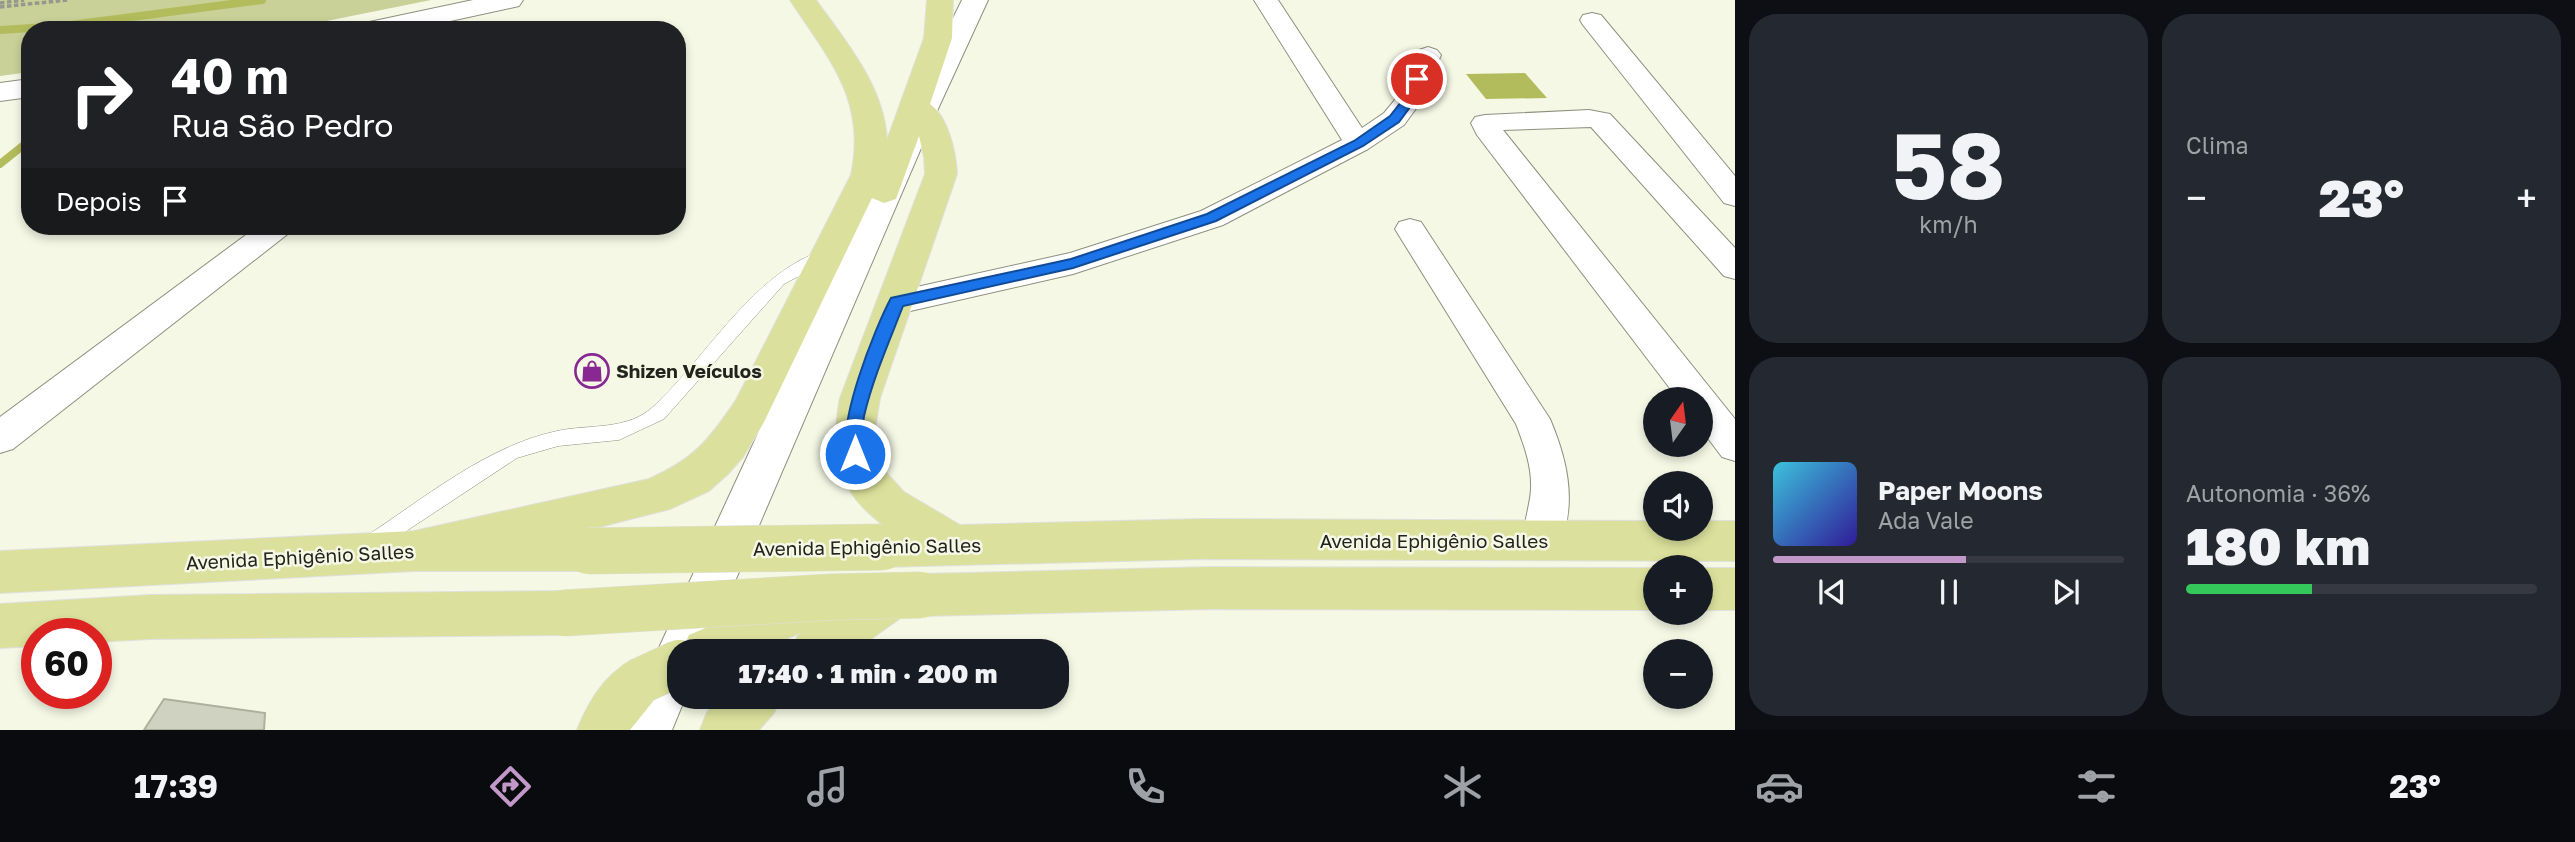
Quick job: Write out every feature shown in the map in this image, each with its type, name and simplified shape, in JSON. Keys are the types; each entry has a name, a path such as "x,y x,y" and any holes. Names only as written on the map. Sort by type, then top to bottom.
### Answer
{"main road":[{"path":"426,21 510,0"},
{"path":"414,551 655,496 694,478 728,445 750,411 867,175 874,141 871,116 860,90 803,0"},
{"path":"880,204 938,38 940,0"},
{"path":"686,639 972,4"},
{"path":"0,92 21,89"},
{"path":"922,111 938,142 942,158 941,174 915,243 897,302 860,398 853,425 855,454 864,480 883,502 954,545"},
{"name":"Avenida Ephigênio Salles","path":"0,572 414,551 883,547 1201,539 1735,541"},
{"path":"0,626 150,617 564,613 831,597 1212,588 1643,589"},
{"path":"1713,589 1735,589"},
{"path":"835,639 907,596"},
{"path":"734,639 831,597"},
{"path":"603,730 610,715 659,672"},
{"path":"646,730 667,683"}],"street":[{"path":"1266,0 1358,144"},
{"path":"1592,20 1735,196"},
{"path":"897,302 1038,272 1144,242 1212,218 1358,144 1401,112 1428,55"},
{"path":"1689,387 1486,129 1485,123 1589,118 1600,120 1735,268"},
{"path":"1410,229 1532,419 1546,452 1552,483 1542,541"},
{"path":"2,443 267,235"},
{"path":"1713,418 1735,446"}],"lane":[{"path":"357,553 510,452 558,438 619,432 658,414 778,280 828,254"}],"path":[{"path":"0,5 24,0"},
{"path":"0,5 67,0"}],"shaded area":[{"path":"0,0 431,0 327,21 21,21 21,73 0,76"},
{"path":"1525,73 1547,98 1486,99 1466,74"}],"building":[{"path":"164,699 265,713 264,730 144,730"}],"waterway":[{"path":"101,21 262,0"},
{"path":"0,30 21,29"},
{"path":"0,164 21,147"}],"place":[{"name":"Shizen Veículos","path":"592,371"}],"route":[{"path":"855,454 853,425 860,398 897,302 1073,263 1212,218 1358,144 1401,112 1417,79"}]}
